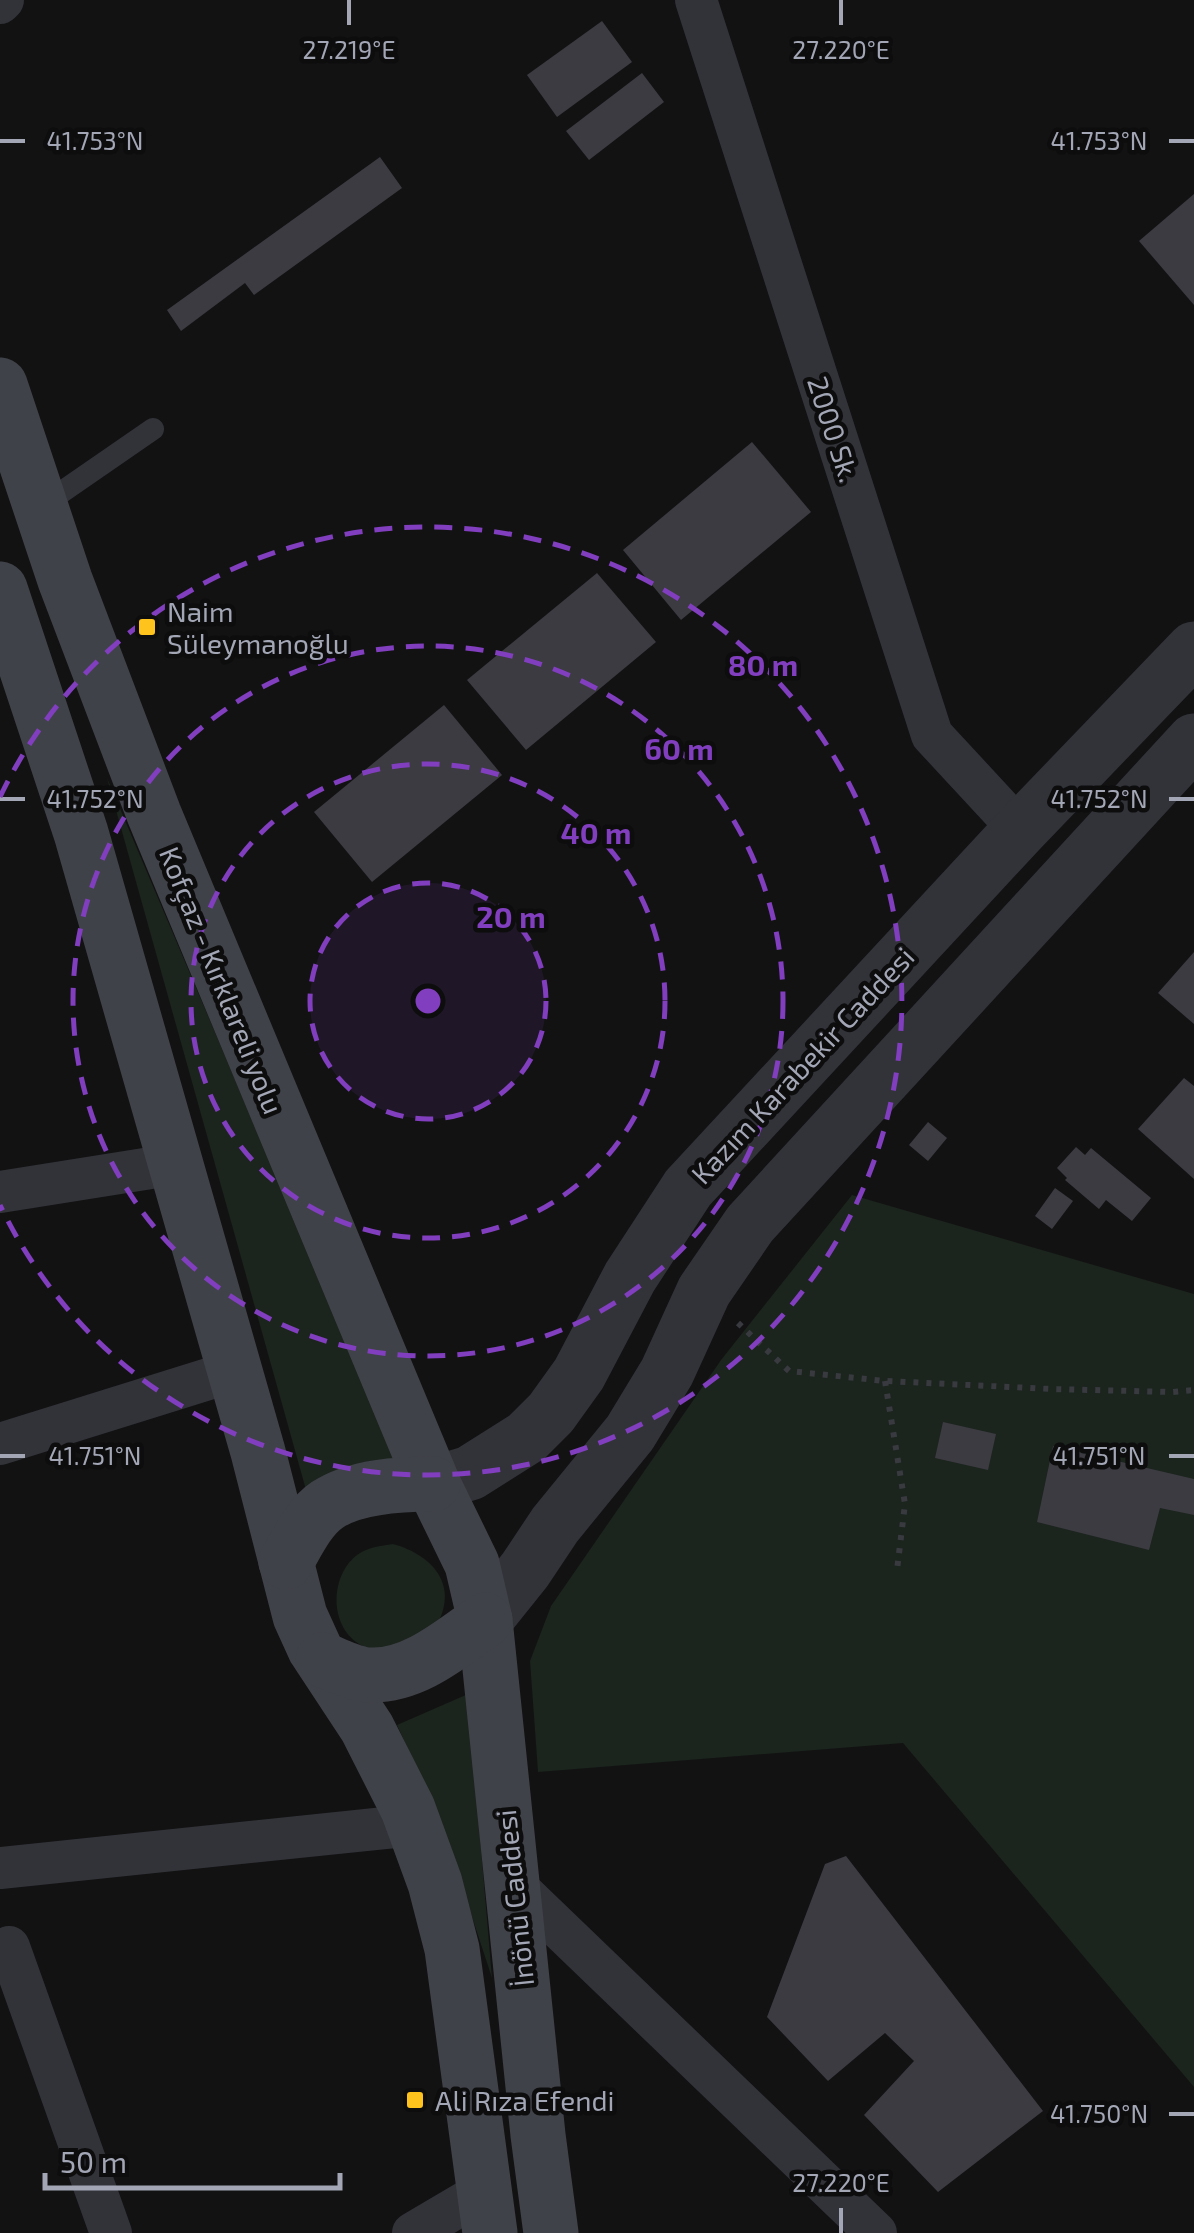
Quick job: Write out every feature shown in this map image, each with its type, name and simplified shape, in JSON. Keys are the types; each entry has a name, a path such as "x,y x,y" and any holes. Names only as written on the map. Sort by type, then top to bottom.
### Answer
{"main road":[{"name":"Kofçaz - Kırklareli yolu","path":"0,385 64,580 154,814 434,1484 472,1564"},
{"path":"0,588 81,833 286,1562 311,1638 368,1728 436,1882 452,1949 488,2211"},
{"path":"286,1562 302,1534 326,1506 364,1490 434,1484"},
{"name":"İnönü Caddesi","path":"472,1564 485,1620 551,2233"},
{"path":"311,1638 368,1675 394,1672 436,1655 485,1620"}],"street":[{"name":"2000 Sk.","path":"696,0 932,735 1020,830"},
{"name":"Kazım Karabekir Caddesi","path":"434,1484 470,1473 527,1437 551,1413 579,1374 630,1277 688,1188 1194,649"},
{"path":"485,1620 555,1525 630,1434 661,1384 704,1291 750,1224 1194,740"},
{"path":"0,1192 176,1164"},
{"path":"0,1444 234,1371"},
{"path":"0,1868 414,1825"},
{"path":"513,1884 876,2233"},
{"path":"10,1947 111,2233"},
{"path":"413,2233 488,2211"}],"lane":[{"path":"40,507 153,428"}],"path":[{"path":"704,1291 790,1371 885,1382 1194,1390"},
{"path":"885,1382 905,1504 897,1570"}],"shaded area":[{"path":"107,778 401,1470 308,1497"},
{"path":"852,1195 1194,1294 1194,2087 903,1743 538,1772 530,1661 551,1606 721,1360"},
{"path":"393,1544 419,1555 437,1572 443,1583 444,1609 435,1629 423,1639 371,1649 347,1633 340,1621 337,1592 347,1565 357,1555"},
{"path":"468,1694 492,1978 440,1819 397,1725"}],"building":[{"path":"602,21 632,62 557,117 527,75"},
{"path":"642,73 664,102 589,160 566,131"},
{"path":"380,157 402,188 254,295 245,283 181,331 167,310"},
{"path":"1194,194 1194,305 1139,241"},
{"path":"752,442 811,512 681,620 623,550"},
{"path":"597,573 656,642 526,750 467,680"},
{"path":"444,705 502,775 372,882 314,812"},
{"path":"1194,952 1194,1024 1158,993"},
{"path":"1184,1078 1194,1086 1194,1179 1138,1129"},
{"path":"928,1122 947,1138 928,1161 909,1145"},
{"path":"1076,1147 1085,1155 1091,1148 1151,1198 1132,1221 1106,1200 1099,1209 1065,1180 1057,1168"},
{"path":"1055,1188 1073,1201 1052,1229 1035,1216"},
{"path":"943,1422 996,1434 988,1470 935,1458"},
{"path":"1053,1446 1194,1479 1194,1515 1160,1508 1149,1550 1037,1522"},
{"path":"846,1856 1043,2111 938,2192 864,2115 914,2061 885,2033 828,2081 767,2017 825,1864"}],"place":[{"name":"Naim Süleymanoğlu","path":"147,627"},
{"name":"Ali Rıza Efendi","path":"415,2100"}]}
